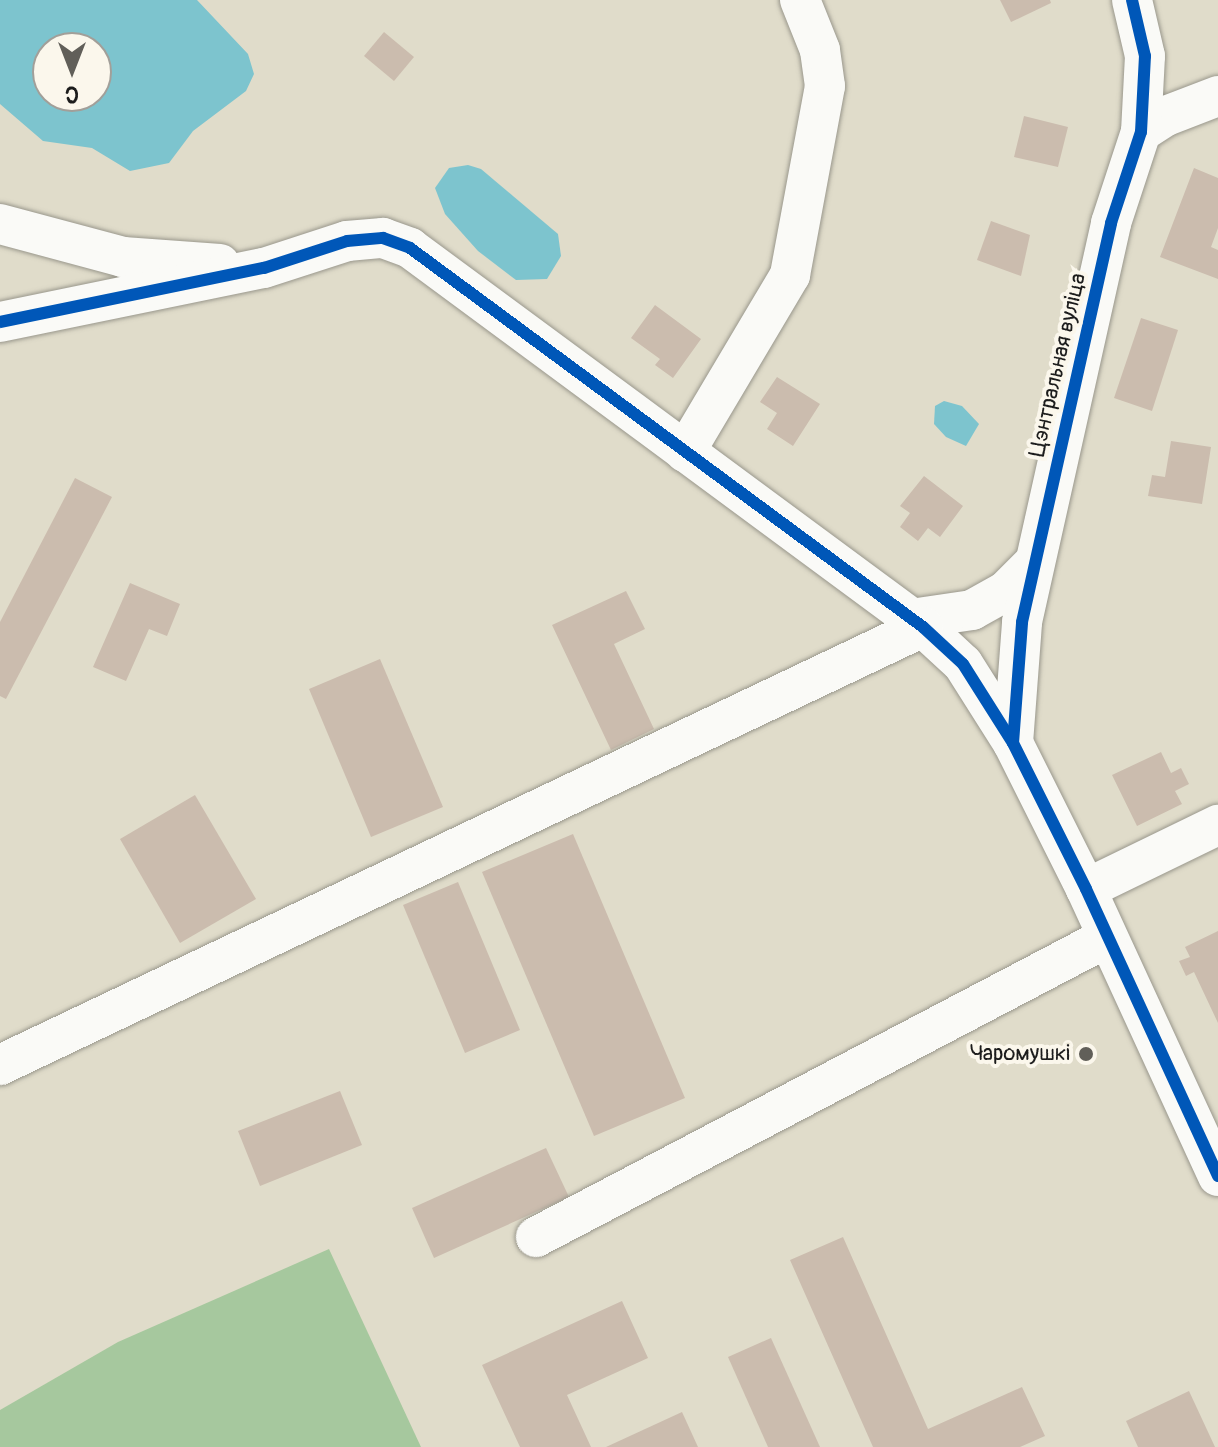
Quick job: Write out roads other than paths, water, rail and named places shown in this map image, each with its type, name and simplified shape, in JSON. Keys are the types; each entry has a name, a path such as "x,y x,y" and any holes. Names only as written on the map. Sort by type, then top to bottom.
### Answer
{"street":[{"path":"685,452 790,275 825,86 820,50 800,0"},
{"name":"Цэнтральная вуліца","path":"1013,743 1015,669 1034,563 1111,223 1141,132 1145,56 1132,0"},
{"path":"1141,132 1166,116 1218,96"},
{"path":"0,224 123,257 264,268"},
{"name":"Цэнтральная вуліца","path":"0,322 264,268 347,241 383,238 410,248 917,623 973,675 1013,743 1086,889 1218,1176"},
{"path":"0,1065 917,623 972,610 1006,591 1034,563"},
{"path":"1086,889 1218,825"},
{"path":"536,1237 1106,938"}],"water":[{"path":"0,0 197,0 248,54 254,74 246,91 193,131 169,163 130,171 92,148 43,141 0,104"},
{"path":"468,165 481,169 558,234 561,256 547,279 516,280 478,251 445,214 435,188 449,168"},
{"path":"944,401 962,406 979,424 966,446 946,437 934,424 935,406"}],"place":[{"name":"Чаромушкі","path":"1086,1054"}]}
